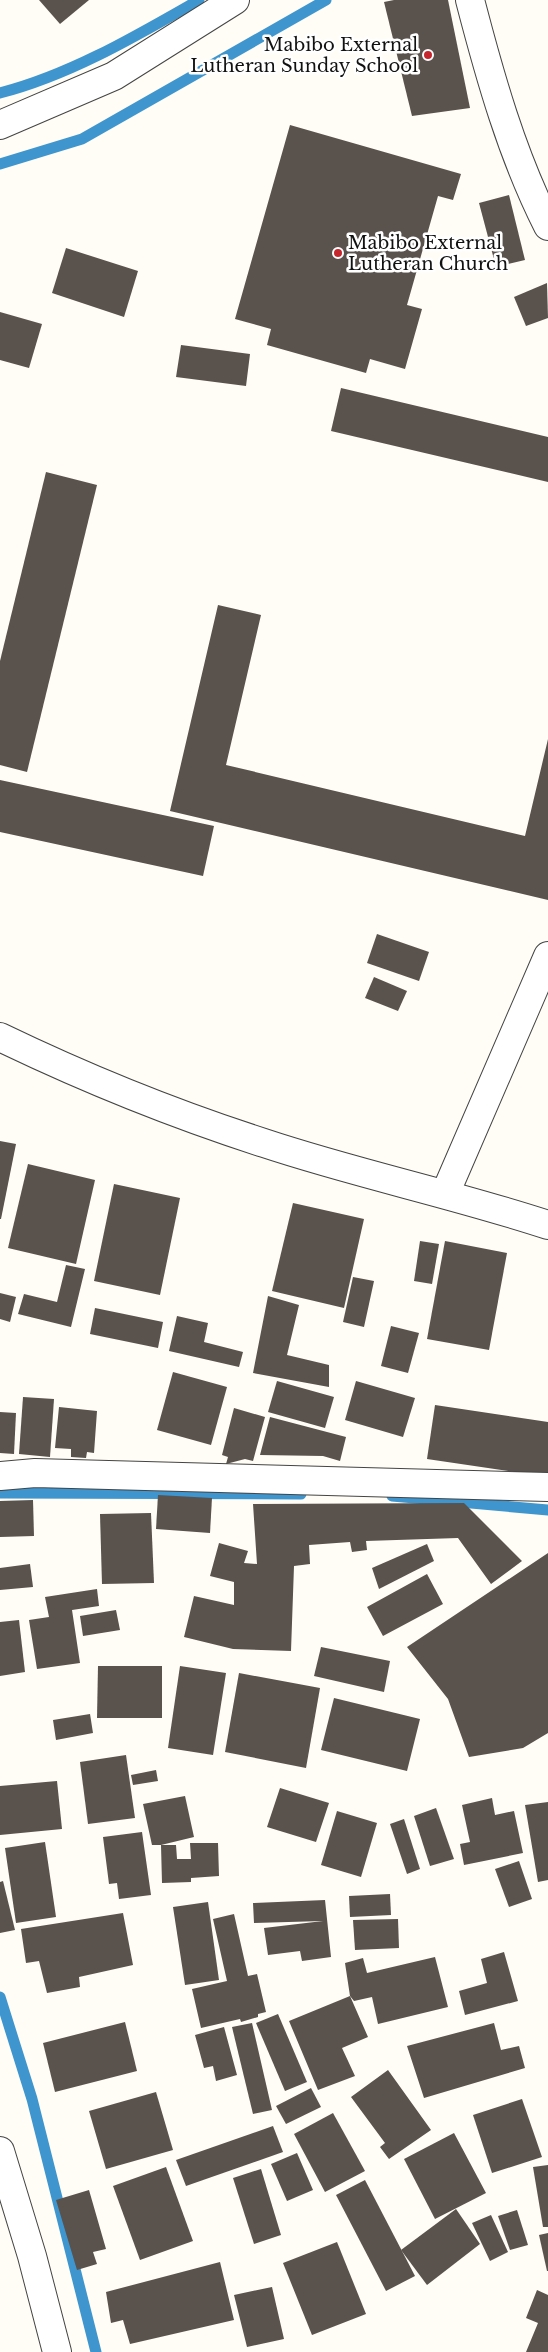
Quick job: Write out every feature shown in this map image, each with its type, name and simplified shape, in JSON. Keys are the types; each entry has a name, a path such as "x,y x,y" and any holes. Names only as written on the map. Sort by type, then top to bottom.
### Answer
{"street":[{"path":"0,125 114,76 235,0"},
{"path":"470,0 488,69 514,147 548,226"},
{"path":"445,1194 548,956"},
{"path":"0,1037 50,1061 179,1114 264,1144 445,1194 548,1225"},
{"path":"0,1476 35,1473 548,1487"},
{"path":"0,2151 32,2256 57,2352"}],"building":[{"path":"39,0 89,0 60,24"},
{"name":"Mabibo External Lutheran Sunday School","path":"394,0 448,0 470,108 412,116 384,2"},
{"name":"Mabibo External Lutheran Church","path":"290,125 461,174 453,200 438,196 407,305 422,309 405,369 370,359 366,373 267,345 271,329 235,319"},
{"path":"509,195 525,260 496,267 479,203"},
{"path":"66,248 138,271 124,317 52,293"},
{"path":"547,283 548,318 526,326 514,297"},
{"path":"0,312 42,324 29,368 0,360"},
{"path":"181,345 250,354 246,386 176,377"},
{"path":"341,388 548,437 548,482 331,431"},
{"path":"46,472 97,485 27,772 0,765 0,661"},
{"path":"218,605 261,615 226,765 525,836 548,739 548,900 170,811"},
{"path":"0,780 214,826 203,876 0,832"},
{"path":"377,934 429,952 419,981 367,963"},
{"path":"374,977 407,991 398,1011 365,998"},
{"path":"0,1141 16,1144 1,1219 0,1219"},
{"path":"28,1164 95,1180 76,1264 8,1248"},
{"path":"114,1184 180,1198 160,1295 94,1281"},
{"path":"293,1203 364,1219 344,1308 272,1291"},
{"path":"420,1241 439,1244 432,1284 414,1281"},
{"path":"445,1241 507,1253 489,1350 427,1339"},
{"path":"66,1265 85,1269 71,1327 18,1314 24,1294 57,1302"},
{"path":"353,1277 374,1281 364,1327 343,1322"},
{"path":"0,1293 16,1297 10,1322 0,1319"},
{"path":"268,1296 299,1305 287,1355 329,1365 329,1387 253,1373"},
{"path":"95,1308 163,1322 158,1348 90,1334"},
{"path":"177,1316 208,1323 204,1342 243,1352 239,1367 169,1351"},
{"path":"391,1326 419,1333 408,1373 381,1366"},
{"path":"173,1372 227,1387 211,1445 157,1430"},
{"path":"277,1381 334,1397 325,1428 268,1412"},
{"path":"356,1381 415,1398 403,1437 345,1420"},
{"path":"23,1397 54,1399 50,1457 19,1454"},
{"path":"435,1405 548,1422 548,1477 427,1459"},
{"path":"59,1407 97,1411 94,1453 87,1452 86,1458 71,1457 71,1449 55,1448"},
{"path":"234,1408 265,1417 253,1461 245,1459 226,1464 228,1457 222,1455"},
{"path":"0,1412 16,1413 14,1454 0,1453"},
{"path":"270,1417 346,1437 340,1461 323,1456 260,1455"},
{"path":"158,1495 212,1498 210,1533 156,1529"},
{"path":"33,1500 34,1536 0,1537 0,1501"},
{"path":"464,1503 522,1561 491,1584 458,1538 366,1541 367,1550 352,1552 350,1542 309,1545 310,1564 294,1566 291,1651 233,1649 184,1637 194,1596 234,1605 234,1582 210,1576 219,1543 248,1551 244,1563 257,1564 253,1504"},
{"path":"151,1513 154,1583 102,1584 100,1514"},
{"path":"427,1544 434,1561 379,1589 372,1568"},
{"path":"548,1553 548,1733 523,1748 469,1757 448,1699 407,1647"},
{"path":"30,1564 33,1587 0,1590 0,1568"},
{"path":"427,1574 443,1604 383,1636 367,1607"},
{"path":"97,1589 99,1606 72,1610 80,1663 37,1669 29,1620 49,1617 45,1597"},
{"path":"116,1610 120,1630 83,1636 80,1616"},
{"path":"19,1620 25,1672 0,1676 0,1622"},
{"path":"321,1647 390,1661 384,1692 314,1676"},
{"path":"98,1666 162,1666 162,1718 97,1718"},
{"path":"180,1666 226,1673 213,1755 168,1748"},
{"path":"239,1673 320,1688 306,1768 225,1752"},
{"path":"334,1698 420,1719 407,1771 321,1750"},
{"path":"90,1714 93,1733 56,1740 53,1720"},
{"path":"126,1755 135,1818 88,1824 80,1762"},
{"path":"156,1770 158,1781 133,1785 131,1775"},
{"path":"57,1781 62,1829 0,1835 0,1786"},
{"path":"280,1788 329,1803 316,1842 267,1827"},
{"path":"185,1796 194,1837 161,1845 152,1845 143,1804"},
{"path":"492,1798 495,1815 514,1811 523,1853 464,1865 460,1844 470,1842 462,1805"},
{"path":"548,1802 548,1880 538,1882 525,1805"},
{"path":"436,1808 454,1859 430,1866 414,1816"},
{"path":"337,1811 377,1823 361,1877 321,1865"},
{"path":"404,1819 420,1869 407,1874 390,1824"},
{"path":"142,1832 151,1895 119,1899 117,1883 109,1884 103,1837"},
{"path":"45,1842 56,1917 16,1923 5,1848"},
{"path":"190,1843 218,1843 219,1876 191,1878 191,1882 162,1883 161,1845 176,1845 177,1859 191,1859"},
{"path":"519,1861 532,1899 509,1907 495,1869"},
{"path":"3,1881 15,1930 0,1933 0,1882"},
{"path":"390,1894 391,1915 350,1917 349,1896"},
{"path":"325,1900 331,1957 302,1961 300,1951 268,1955 264,1928 323,1921 254,1923 253,1903"},
{"path":"208,1902 219,1980 185,1985 173,1907"},
{"path":"123,1913 133,1965 79,1977 80,1987 47,1993 39,1961 26,1963 21,1929"},
{"path":"234,1914 248,1976 257,1974 266,2012 258,2014 258,2017 241,2022 240,2019 201,2028 192,1989 227,1981 213,1919"},
{"path":"398,1919 399,1948 355,1950 353,1920"},
{"path":"504,1952 518,2001 465,2015 459,1991 487,1983 481,1959"},
{"path":"435,1957 448,2007 378,2024 372,1997 354,2001 350,1996 345,1963 363,1958 367,1973"},
{"path":"350,1996 368,2037 342,2048 355,2076 318,2090 289,2021"},
{"path":"278,2014 307,2082 285,2091 256,2023"},
{"path":"125,2022 137,2071 55,2092 43,2043"},
{"path":"252,2023 272,2110 253,2114 232,2027"},
{"path":"494,2023 501,2050 519,2046 525,2068 424,2098 407,2046"},
{"path":"224,2027 237,2075 216,2081 213,2066 204,2068 195,2035"},
{"path":"388,2070 431,2130 389,2159 380,2147 385,2143 351,2097"},
{"path":"311,2088 321,2107 286,2124 276,2106"},
{"path":"156,2092 173,2150 106,2169 89,2111"},
{"path":"522,2099 542,2157 492,2173 473,2115"},
{"path":"333,2113 365,2171 325,2192 294,2134"},
{"path":"273,2126 283,2152 186,2186 176,2160"},
{"path":"454,2133 486,2193 435,2219 404,2159"},
{"path":"297,2153 313,2190 287,2201 271,2164"},
{"path":"548,2165 548,2227 543,2227 533,2167"},
{"path":"166,2167 193,2241 140,2260 113,2186"},
{"path":"261,2169 281,2235 254,2244 233,2178"},
{"path":"365,2180 415,2276 386,2291 336,2195"},
{"path":"89,2190 106,2249 93,2252 97,2264 77,2270 56,2200"},
{"path":"456,2209 480,2244 427,2285 401,2250"},
{"path":"517,2210 528,2245 510,2250 498,2216"},
{"path":"491,2215 508,2252 490,2261 472,2223"},
{"path":"548,2233 548,2271 547,2271 539,2235"},
{"path":"337,2242 366,2314 312,2335 283,2263"},
{"path":"220,2262 234,2320 130,2344 123,2320 111,2323 106,2292"},
{"path":"272,2287 284,2339 247,2347 234,2295"},
{"path":"537,2290 548,2295 548,2352 526,2352 538,2323 526,2318"}],"waterway":[{"path":"0,93 52,76 77,65 199,0"},
{"path":"0,164 82,139 326,0"},
{"path":"0,1493 301,1494"},
{"path":"392,1496 548,1510"},
{"path":"0,1997 32,2099 96,2352"}],"place":[{"name":"Mabibo External Lutheran Sunday School","path":"428,55"},
{"name":"Mabibo External Lutheran Church","path":"338,253"}]}
